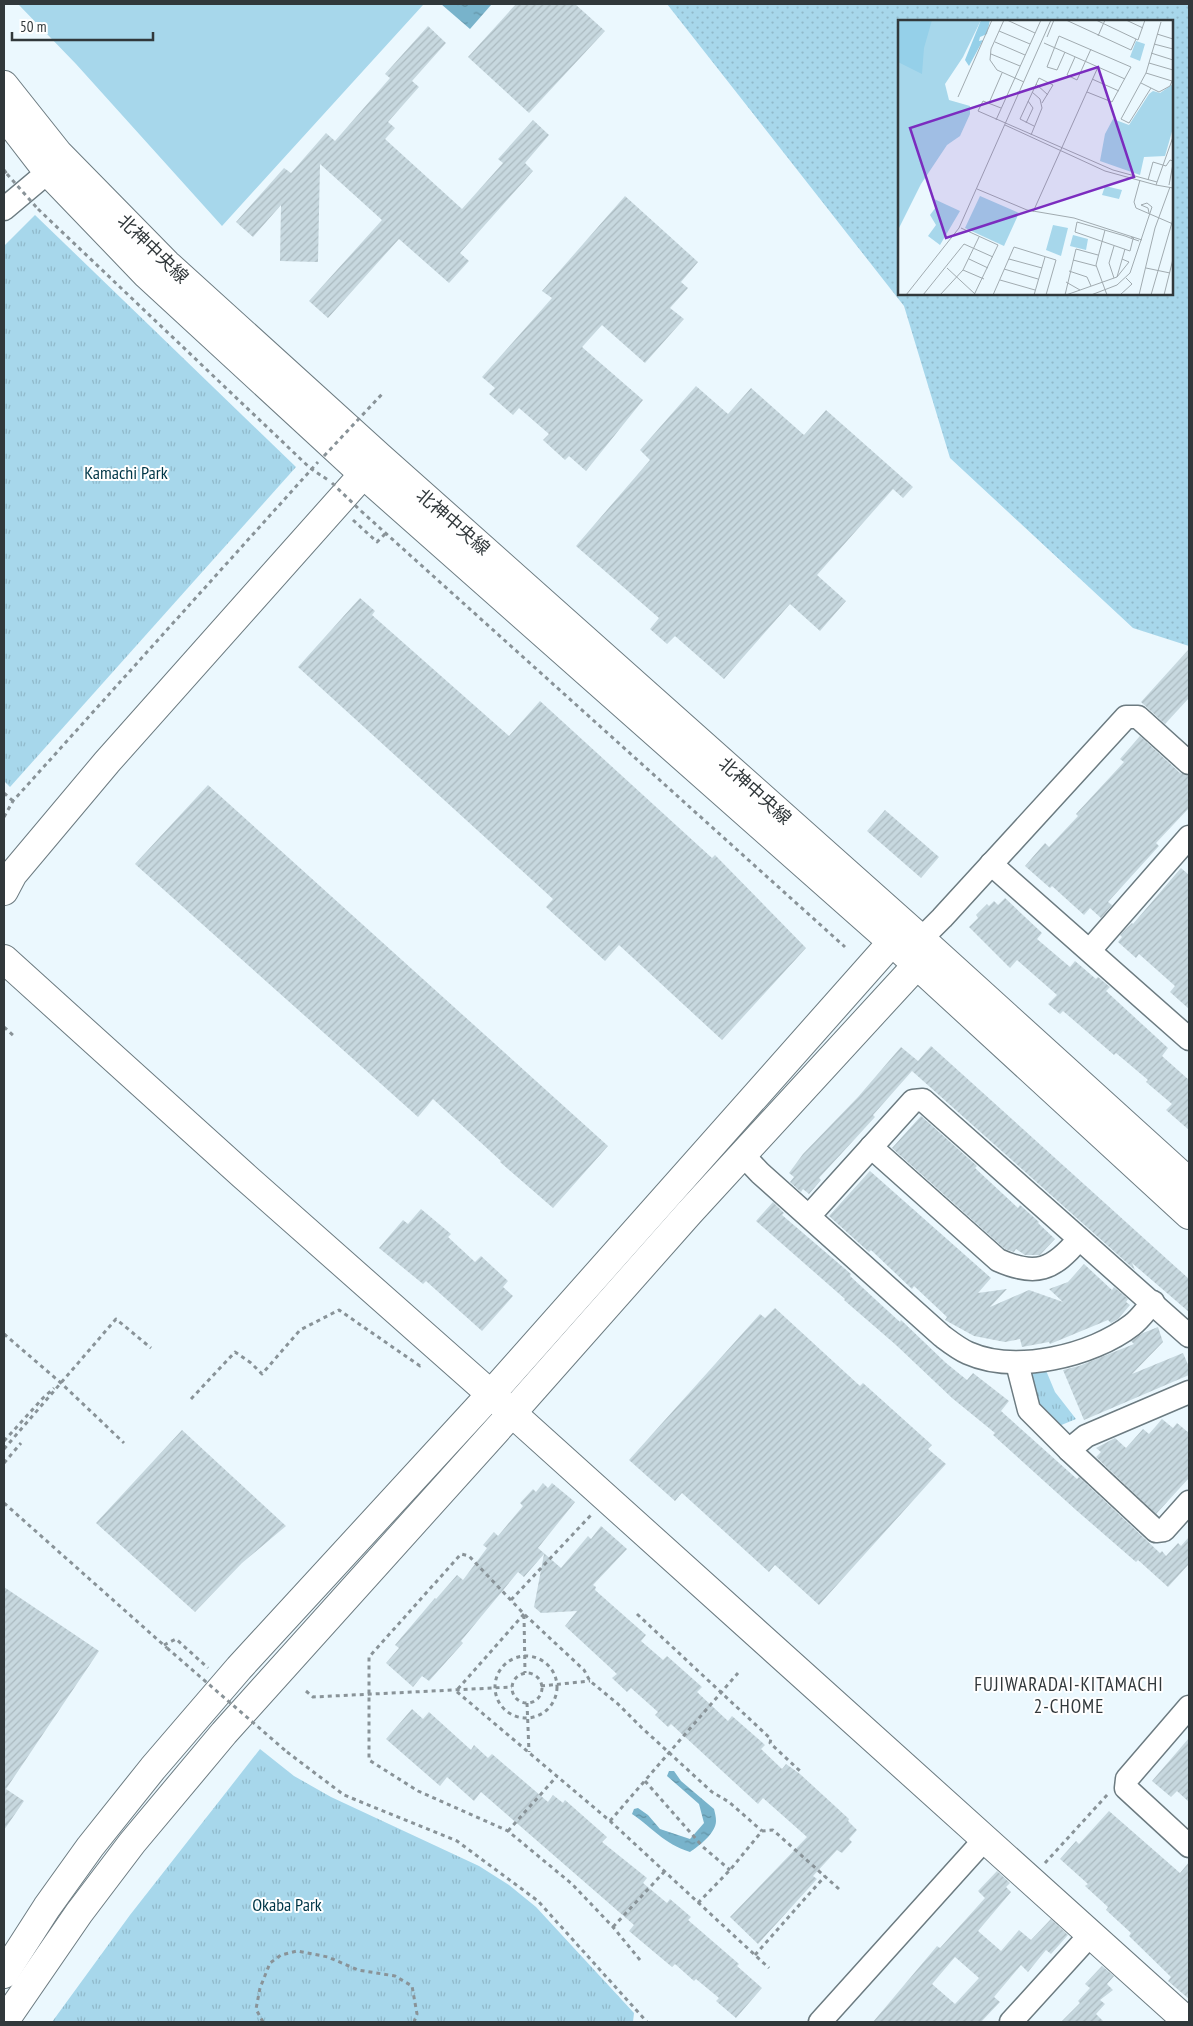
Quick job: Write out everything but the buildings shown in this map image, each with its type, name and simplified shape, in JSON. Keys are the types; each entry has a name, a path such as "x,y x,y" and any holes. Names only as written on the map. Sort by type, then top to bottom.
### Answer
{"street":[{"name":"北神中央線","path":"4,86 58,153 167,264 371,465"},
{"name":"北神中央線","path":"4,115 48,172 147,275 371,465 921,939 1189,1182"},
{"path":"4,209 48,172"},
{"path":"4,891 13,874 106,762 371,465 1189,1215"},
{"path":"4,2022 79,1913 132,1843 224,1732 512,1413 742,1154 916,966 921,939 1126,717 1138,717 1189,763"},
{"path":"1090,950 1186,847"},
{"path":"991,864 1189,1039"},
{"path":"4,1974 47,1907 90,1847 153,1768 240,1668 491,1394 892,942 921,939"},
{"path":"4,959 243,1175 491,1394 1188,2022"},
{"path":"809,1216 913,1101 923,1100 1153,1302 1189,1336"},
{"path":"871,1147 998,1260 1015,1268 1033,1270 1049,1265 1065,1255 1079,1239"},
{"path":"742,1154 760,1173 942,1336 967,1353 989,1359 1017,1363 1060,1358 1114,1337 1134,1324 1153,1302"},
{"path":"1017,1363 1030,1410 1069,1450 1156,1531 1164,1530 1189,1502"},
{"path":"1069,1450 1086,1436 1189,1392"},
{"path":"1189,1706 1126,1779 1126,1788 1189,1846"},
{"path":"820,2022 985,1839"},
{"path":"1011,2022 1090,1935"}],"path":[{"path":"4,170 38,209 310,468 332,483 846,947"},
{"path":"4,817 13,801 310,468 324,456 383,394"},
{"path":"350,518 377,542 386,533"},
{"path":"4,793 13,801"},
{"path":"4,1027 15,1037"},
{"path":"191,1399 235,1352 251,1363 262,1374 300,1330 339,1310 420,1366 426,1360"},
{"path":"4,1449 116,1318 151,1348"},
{"path":"4,1334 61,1383 124,1443"},
{"path":"4,1441 43,1398 61,1383"},
{"path":"4,1463 21,1443"},
{"path":"511,1600 607,1499"},
{"path":"4,1503 287,1752 344,1795 457,1841 538,1901 647,2022"},
{"path":"640,1960 572,1884 508,1831 418,1791 369,1760 368,1657 461,1554 469,1556 524,1614 584,1670 590,1681 712,1792 729,1802 762,1831"},
{"path":"524,1614 525,1673"},
{"path":"456,1691 524,1614"},
{"path":"637,1614 771,1739 770,1743 800,1771"},
{"path":"166,1646 176,1639 209,1669"},
{"path":"525,1656 543,1661 555,1675 557,1684 552,1704 546,1711 528,1719 508,1714 496,1698 494,1688 495,1678 499,1669 515,1657 525,1656"},
{"path":"525,1673 530,1673 538,1678 541,1686 541,1691 536,1699 527,1703 514,1696 512,1687 515,1679 525,1673"},
{"path":"610,1821 738,1673"},
{"path":"541,1686 590,1681"},
{"path":"306,1691 313,1697 368,1696 512,1687"},
{"path":"456,1691 610,1821 769,1968"},
{"path":"527,1703 529,1753"},
{"path":"508,1831 557,1776"},
{"path":"645,1781 703,1847 730,1870"},
{"path":"1029,1880 1113,1789 1126,1784"},
{"path":"698,1903 730,1870 762,1831 773,1830 839,1889"},
{"path":"612,1927 664,1872"},
{"path":"755,1955 826,1876"},
{"path":"263,2022 256,2009 260,1988 270,1963 281,1955 297,1951 328,1957 358,1970 396,1976 412,1986 417,2014 414,2022"}],"green space":[{"path":"18,4 423,5 222,226 76,64"},
{"path":"667,4 1189,4 1189,646 1133,628 950,458 904,306"},
{"name":"Kamachi Park","path":"35,215 296,467 10,787 4,781 4,246"},
{"path":"1045,1368 1055,1392 1076,1419 1059,1426 1037,1412 1021,1377"},
{"name":"Okaba Park","path":"260,1749 294,1776 331,1797 479,1866 509,1885 536,1907 634,2013 633,2022 52,2022 130,1915"}],"water":[{"path":"441,4 489,4 491,5 470,29"},
{"path":"669,1771 674,1771 681,1781 714,1809 716,1816 713,1830 702,1843 690,1852 666,1840 632,1814 634,1809 638,1808 648,1815 660,1829 690,1839 704,1823 699,1804 667,1776"}],"district":[{"name":"FUJIWARADAI-KITAMACHI 2-CHOME","path":"1069,1695"}]}
